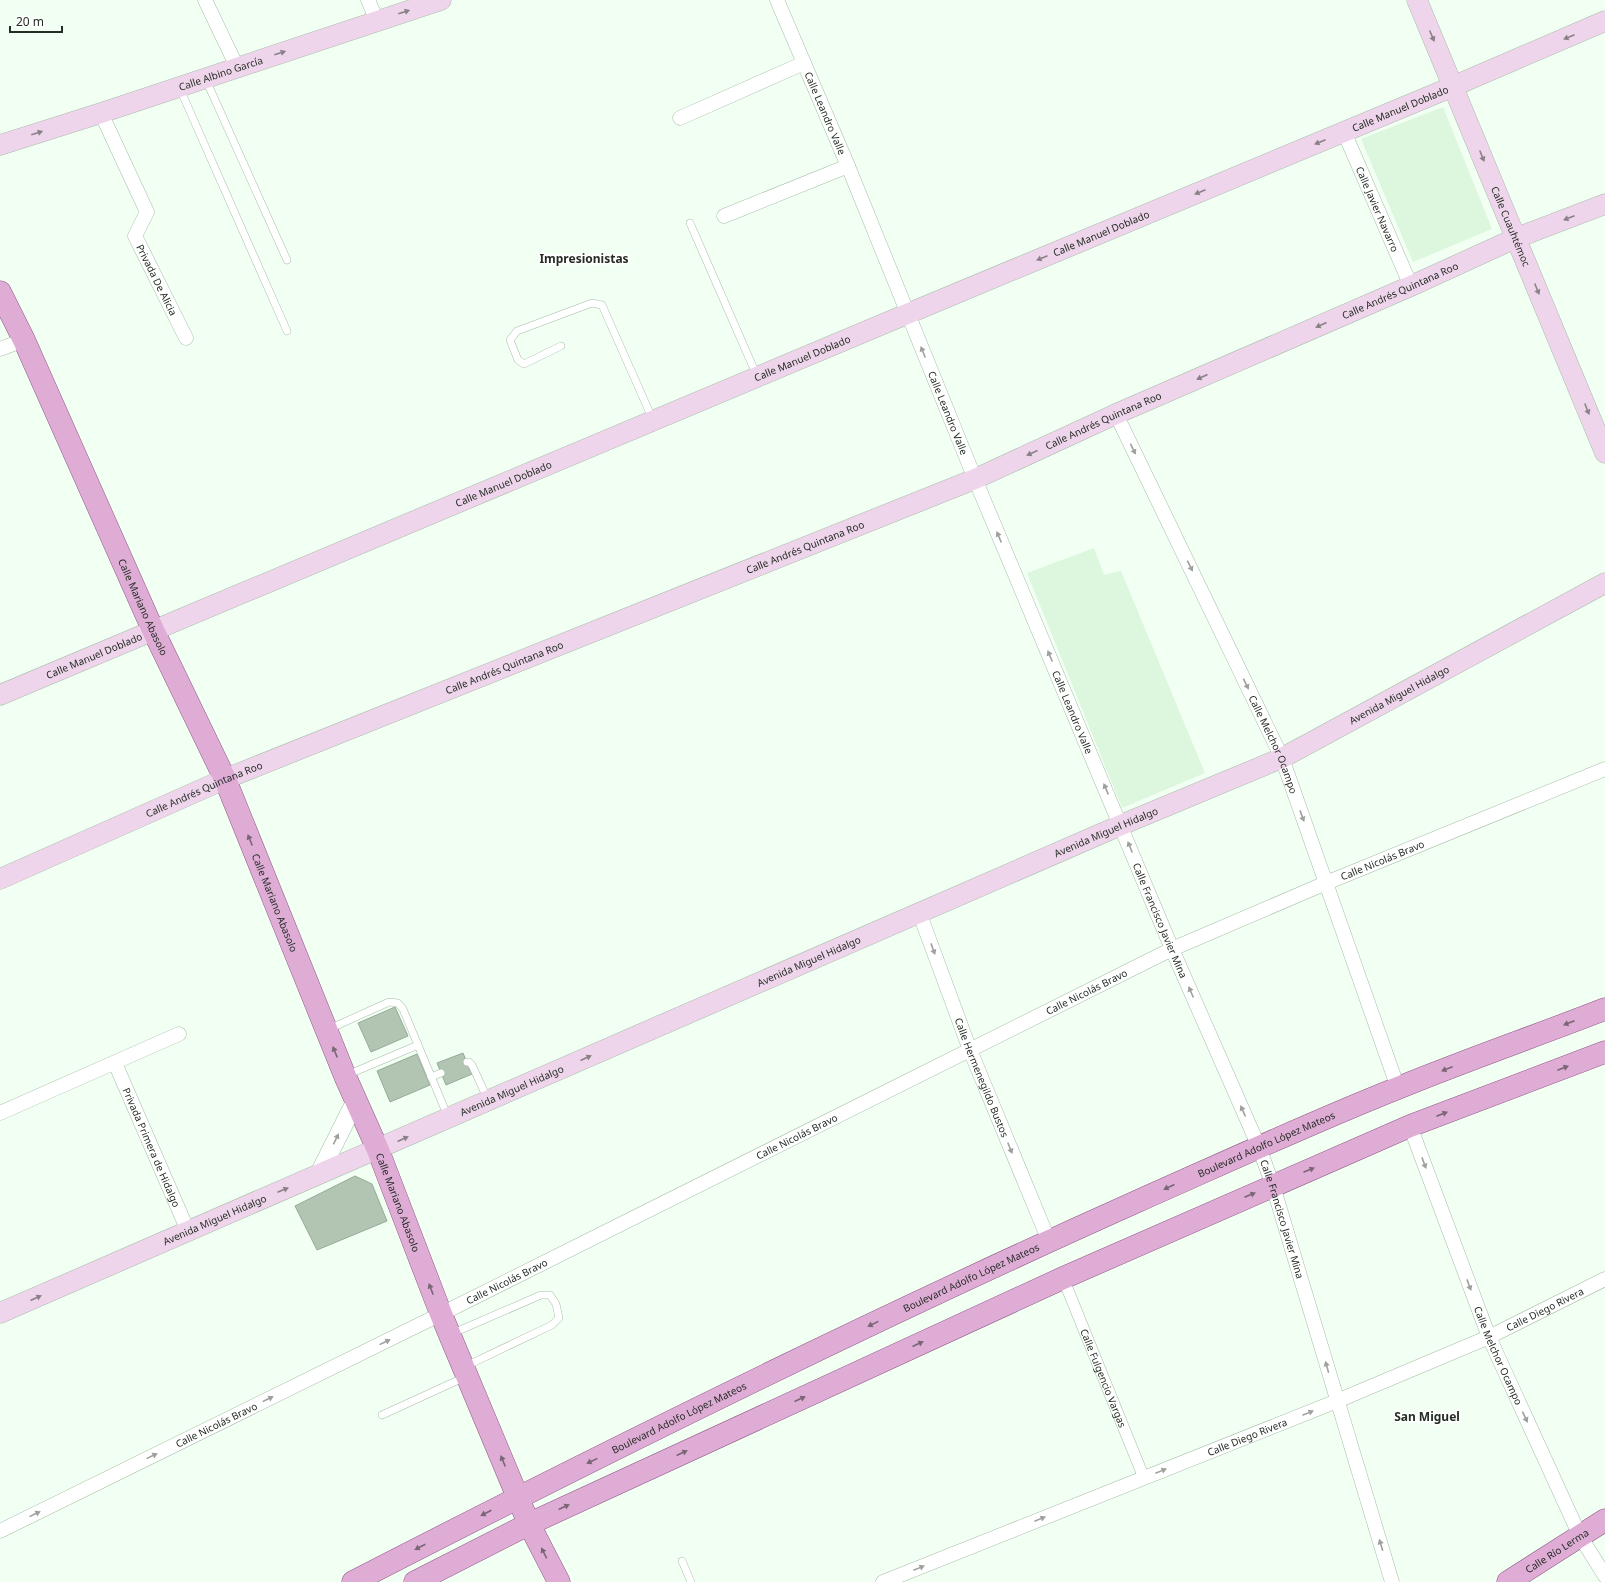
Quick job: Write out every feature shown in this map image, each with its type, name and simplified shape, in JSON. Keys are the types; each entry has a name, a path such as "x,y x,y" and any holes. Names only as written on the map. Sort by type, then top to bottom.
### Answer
{"main road":[{"name":"Calle Albino García","path":"0,145 102,113 441,0"},
{"name":"Calle Cuauhtémoc","path":"1417,0 1454,86 1605,453"},
{"name":"Calle Manuel Doblado","path":"0,694 1454,86 1605,21"},
{"name":"Calle Andrés Quintana Roo","path":"0,879 226,779 975,478 1116,414 1410,286 1516,238 1605,204"},
{"name":"Calle Mariano Abasolo","path":"0,292 24,340 153,630 226,779 345,1076 378,1150 441,1314 529,1524 558,1582"},
{"name":"Avenida Miguel Hidalgo","path":"1,1310 378,1150 919,912 1282,758 1605,583"},
{"name":"Boulevard Adolfo López Mateos","path":"353,1582 518,1497 876,1322 1048,1241 1259,1147 1398,1088 1605,1010"},
{"path":"415,1582 529,1524 1063,1278 1410,1126 1605,1052"},
{"name":"Calle Río Lerma","path":"1508,1582 1605,1520"}],"street":[{"path":"205,0 237,67"},
{"path":"368,0 377,21"},
{"name":"Calle Leandro Valle","path":"777,0 848,166 907,314 1121,825"},
{"path":"680,118 804,63"},
{"name":"Privada De Alicia","path":"102,113 147,212 135,236 186,338"},
{"name":"Calle Javier Navarro","path":"1344,132 1410,286"},
{"path":"724,216 848,166"},
{"path":"0,349 24,340"},
{"name":"Calle Melchor Ocampo","path":"1116,414 1282,758 1398,1088"},
{"name":"Calle Nicolás Bravo","path":"0,1531 441,1314 1172,949 1326,883 1605,769"},
{"name":"Calle Francisco Javier Mina","path":"1121,825 1172,949 1259,1147 1273,1186 1392,1582"},
{"name":"Calle Hermenegildo Bustos","path":"919,912 970,1050 1048,1241"},
{"path":"0,1113 179,1034"},
{"name":"Privada Primera de Hidalgo","path":"115,1063 188,1231"},
{"path":"319,1174 356,1100"},
{"name":"Calle Melchor Ocampo","path":"1410,1126 1489,1337 1580,1536 1605,1576"},
{"name":"Calle Fulgencio Vargas","path":"1063,1278 1144,1478"},
{"name":"Calle Diego Rivera","path":"883,1582 1337,1401 1489,1337 1605,1279"}],"lane":[{"path":"206,78 287,260"},
{"path":"179,87 288,331"},
{"path":"690,223 758,376"},
{"path":"561,346 524,364 518,360 510,340 517,331 592,303 602,305 654,420"},
{"path":"327,1030 390,1002 398,1003 403,1009 448,1118"},
{"path":"345,1076 418,1045"},
{"path":"467,1062 472,1065 488,1101"},
{"path":"431,1077 441,1073"},
{"path":"382,1415 466,1372 552,1325 559,1318 556,1304 550,1295 541,1295 450,1334"},
{"path":"682,1561 691,1582"}],"shaded area":[{"path":"1443,107 1492,229 1413,262 1361,139"},
{"path":"1094,548 1104,575 1121,571 1205,773 1122,808 1027,573"}],"building":[{"path":"395,1007 408,1036 371,1052 358,1023"},
{"path":"463,1053 472,1074 446,1085 437,1063"},
{"path":"417,1054 430,1085 390,1102 377,1071"},
{"path":"355,1176 372,1184 387,1221 317,1250 295,1206"}],"district":[{"name":"Impresionistas","path":"584,259"},
{"name":"San Miguel","path":"1427,1417"}]}
